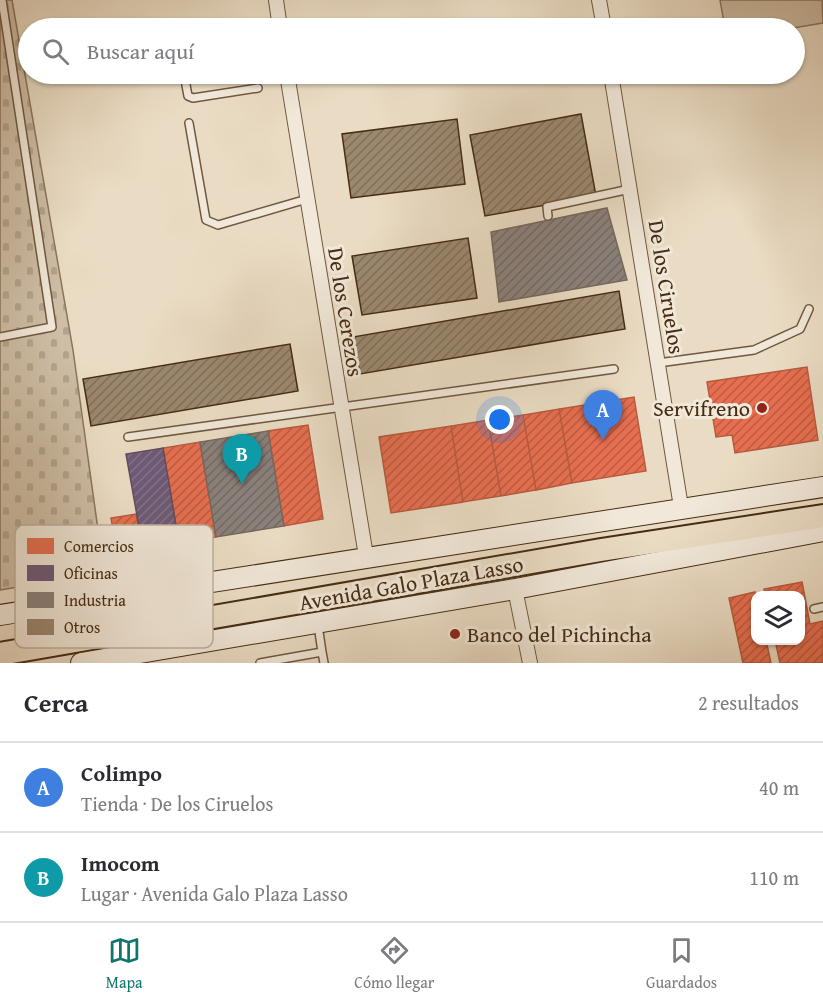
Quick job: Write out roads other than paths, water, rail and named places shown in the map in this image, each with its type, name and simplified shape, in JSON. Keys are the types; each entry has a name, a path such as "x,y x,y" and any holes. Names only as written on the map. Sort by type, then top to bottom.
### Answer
{"main road":[{"name":"Avenida Galo Plaza Lasso","path":"213,581 823,487"},
{"name":"Avenida Galo Plaza Lasso","path":"213,603 823,502"},
{"name":"Avenida Galo Plaza Lasso","path":"213,617 601,550 823,516"},
{"name":"Avenida Galo Plaza Lasso","path":"213,641 515,589 823,531"},
{"name":"Avenida Galo Plaza Lasso","path":"0,615 15,613"},
{"name":"Avenida Galo Plaza Lasso","path":"0,638 15,636"},
{"name":"Avenida Galo Plaza Lasso","path":"0,654 35,648"},
{"name":"Avenida Galo Plaza Lasso","path":"81,663 170,648"}],"street":[{"path":"276,0 279,18"},
{"path":"599,0 602,18"},
{"name":"De los Cerezos","path":"289,84 340,409 366,556"},
{"name":"De los Ciruelos","path":"613,84 681,507"},
{"path":"515,589 530,663"}],"lane":[{"path":"0,337 52,327 2,0"},
{"path":"186,84 188,96 193,98 258,88"},
{"path":"189,123 206,220 209,223 218,225 307,199"},
{"path":"548,216 547,207 630,189"},
{"path":"658,363 754,350 800,329 809,309"},
{"path":"128,438 614,369"},
{"path":"814,609 823,607"},
{"path":"318,623 324,663"},
{"path":"260,663 322,652"}],"place":[{"name":"Servifreno","path":"762,408"},
{"name":"Colimpo","path":"603,440"},
{"name":"Imocom","path":"242,484"},
{"name":"Banco del Pichincha","path":"455,634"}]}
